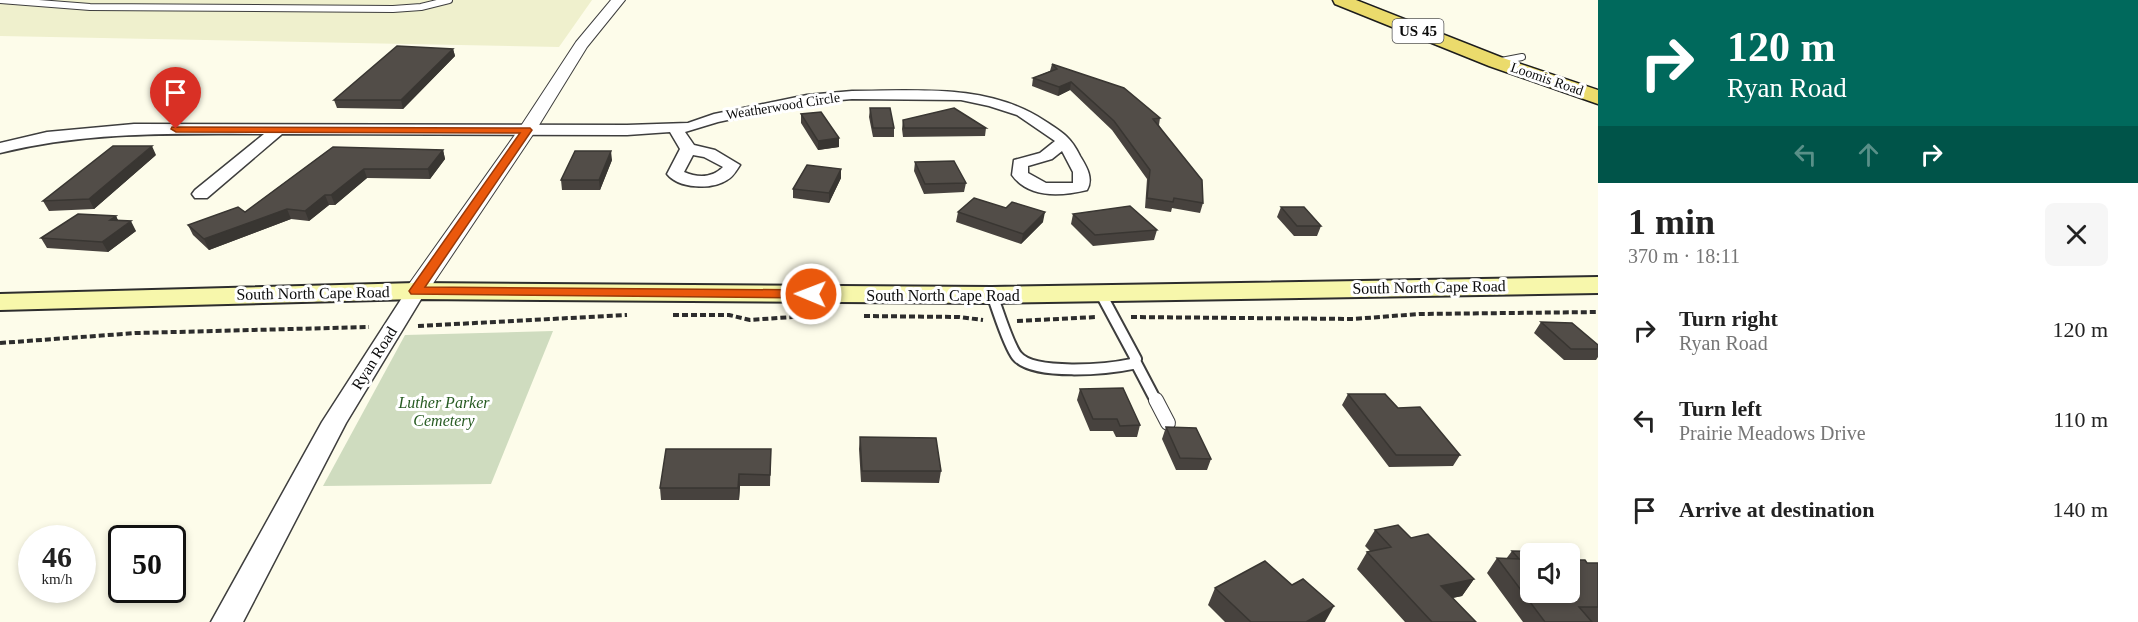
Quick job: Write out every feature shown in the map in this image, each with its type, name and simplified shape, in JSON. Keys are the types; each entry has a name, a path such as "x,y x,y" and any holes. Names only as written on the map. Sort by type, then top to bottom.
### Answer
{"main road":[{"name":"US 45","path":"1341,0 1496,62"},
{"name":"US 45","path":"1372,0 1522,57"},
{"name":"Loomis Road","path":"1522,57 1598,84"},
{"name":"Loomis Road","path":"1496,62 1598,97"},
{"name":"South North Cape Road","path":"0,302 416,291 992,295 1598,285"}],"street":[{"name":"Ryan Road","path":"227,622 334,422 416,291 527,130 581,45 618,0"},
{"name":"Weatherwood Circle","path":"0,147 47,137 134,129 627,130 675,128 690,127 714,118 807,99 852,95 961,96 992,102 1022,112 1065,141"},
{"path":"675,128 688,149"},
{"path":"201,194 279,129"}],"lane":[{"path":"0,0 90,6 393,9 422,7 449,0"},
{"path":"1496,62 1522,57"},
{"path":"1101,294 1168,423"},
{"path":"992,295 1016,355 1023,362 1051,368 1127,366 1135,361"}],"path":[{"path":"0,343 136,333 372,327"}],"green space":[{"path":"0,0 592,0 559,47 0,36"},
{"name":"Luther Parker Cemetery","path":"553,331 491,484 323,486 405,335"}],"building":[{"path":"397,46 453,49 401,100 334,100"},
{"path":"1052,64 1124,88 1160,118 1153,119 1202,180 1203,203 1174,198 1173,202 1147,198 1150,170 1114,121 1071,82 1059,87 1033,78 1057,69"},
{"path":"870,108 890,108 894,128 873,128"},
{"path":"954,108 986,128 904,128 903,120"},
{"path":"821,112 839,138 818,141 801,114"},
{"path":"113,146 152,146 89,199 43,201"},
{"path":"333,147 443,150 428,169 364,169 331,195 325,195 305,211 287,209 204,239 188,225 238,207 245,212"},
{"path":"575,151 611,151 599,180 561,180"},
{"path":"954,161 966,183 925,184 915,162"},
{"path":"807,165 841,169 829,193 793,189"},
{"path":"974,198 1006,208 1012,202 1045,212 1023,234 958,212"},
{"path":"1130,206 1157,230 1095,235 1073,214"},
{"path":"1281,207 1304,207 1321,226 1297,226"},
{"path":"78,214 116,216 110,220 131,221 102,242 41,238"},
{"path":"1541,322 1572,323 1598,345 1598,349 1571,349"},
{"path":"1123,388 1140,425 1120,426 1117,419 1093,419 1080,389"},
{"path":"1348,394 1385,394 1398,408 1420,407 1460,455 1396,455"},
{"path":"1166,427 1196,428 1211,459 1180,458"},
{"path":"860,437 936,438 941,471 862,471"},
{"path":"666,449 771,449 770,475 739,474 738,488 660,488"},
{"path":"1398,525 1411,538 1428,534 1474,579 1441,586 1476,622 1432,622 1367,552 1391,547 1375,530"},
{"path":"1512,551 1520,551 1520,589 1497,558 1519,559"},
{"path":"1580,560 1585,560 1587,563 1598,563 1598,607 1579,607 1592,622 1545,622 1531,603 1580,603"},
{"path":"1265,561 1292,585 1303,579 1334,606 1306,622 1251,622 1215,588"}],"route":[{"path":"176,129 527,130 416,291 811,294"}]}
